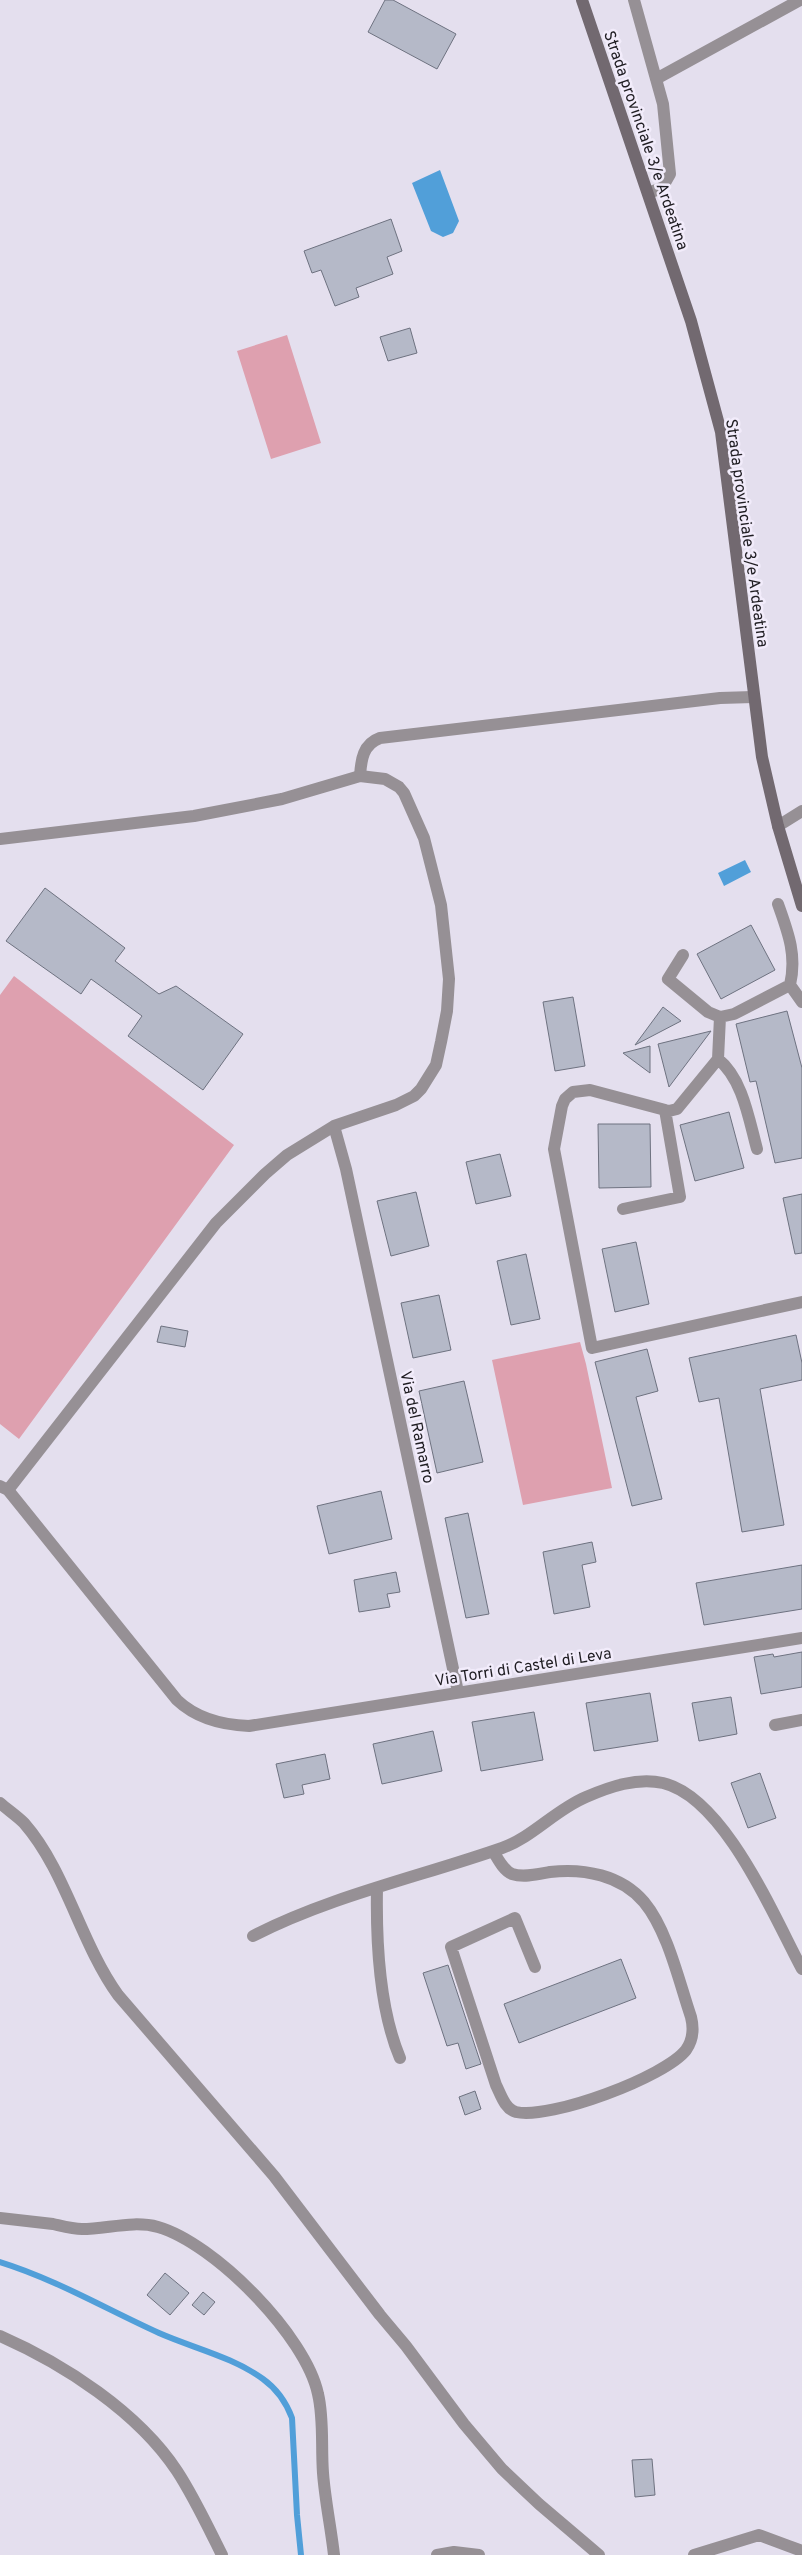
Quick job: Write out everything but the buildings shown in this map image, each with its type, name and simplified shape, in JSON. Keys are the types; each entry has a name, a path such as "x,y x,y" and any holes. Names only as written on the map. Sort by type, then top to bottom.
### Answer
{"main road":[{"name":"Strada provinciale 3/e Ardeatina","path":"582,0 691,321 721,432 753,698 762,757 778,826 802,906"}],"street":[{"path":"634,0 663,104 670,174 662,188 648,192"},
{"path":"656,79 800,0"},
{"path":"360,776 361,761 366,749 380,738 720,698 753,698"},
{"path":"0,839 225,810 282,799 360,776 385,779 399,787 409,802 424,838 436,881 445,927 448,979 447,1011 436,1065 421,1089 414,1096 396,1105 334,1126 287,1155 265,1174 216,1223 4,1488"},
{"path":"778,826 802,811"},
{"path":"778,904 793,948 794,966 790,985 802,1002"},
{"path":"683,955 668,979 708,1012 720,1017 734,1014 790,985"},
{"path":"720,1017 718,1059 684,1104 677,1109 665,1110 590,1090 573,1092 565,1098 554,1141 554,1156 592,1348 729,1312 802,1302"},
{"path":"718,1059 730,1071 739,1089 757,1149"},
{"path":"623,1209 680,1197 665,1110"},
{"name":"Via del Ramarro","path":"334,1126 346,1169 458,1692"},
{"name":"Via Torri di Castel di Leva","path":"4,1488 177,1700 191,1712 210,1720 249,1726 802,1638"},
{"path":"774,1725 802,1720"},
{"path":"253,1936 288,1918 513,1843 544,1820 585,1797 635,1782 664,1784 690,1797 717,1822 752,1874 802,1969"},
{"path":"0,1803 23,1822 39,1843 56,1875 85,1940 104,1976 118,1995 274,2176 464,2424 502,2469 539,2504 599,2555"},
{"path":"493,1851 512,1874 527,1875 562,1871 586,1873 608,1877 632,1890 649,1910 663,1936 691,2018 693,2027 690,2044 685,2052 669,2065 616,2090 569,2105 528,2113 515,2112 505,2103 496,2085 451,1948 515,1918 535,1967"},
{"path":"377,1888 379,1952 387,2018 400,2058"},
{"path":"0,2218 81,2229 126,2225 157,2227 178,2236 206,2254 236,2277 258,2299 290,2337 316,2385 322,2421 323,2474 334,2555"},
{"path":"0,2336 71,2376 118,2407 149,2436 177,2471 222,2555"},
{"path":"694,2555 759,2535 802,2552"},
{"path":"437,2555 454,2552 479,2555"}],"shaded area":[{"path":"287,335 321,443 271,459 237,351"},
{"path":"14,976 234,1145 19,1439 0,1424 0,995"},
{"path":"580,1342 612,1488 523,1505 492,1360"}],"water":[{"path":"440,170 459,221 453,233 443,237 431,231 412,183"},
{"path":"745,860 751,872 724,886 718,873"}],"waterway":[{"path":"0,2262 41,2277 159,2333 213,2353 251,2371 273,2387 284,2401 292,2418 301,2555"}]}
